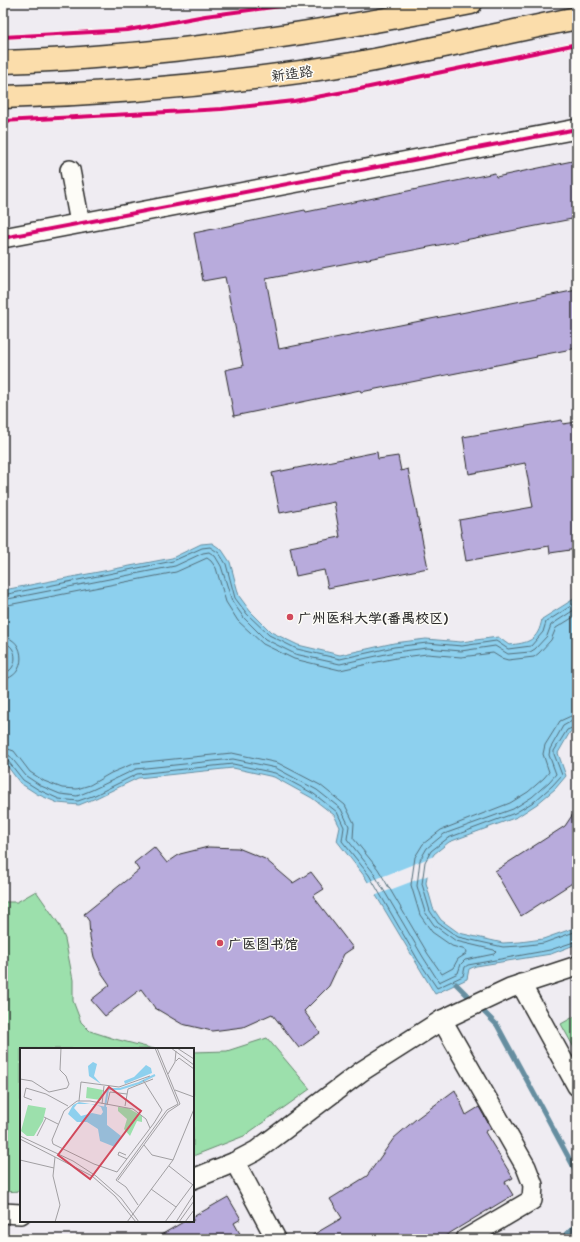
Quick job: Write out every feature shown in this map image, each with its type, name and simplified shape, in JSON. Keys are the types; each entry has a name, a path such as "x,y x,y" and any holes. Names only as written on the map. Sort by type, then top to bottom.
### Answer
{"main road":[{"path":"3,62 124,55 236,44 393,19 471,3"},
{"name":"新造路","path":"3,97 94,94 165,88 313,70 399,55 577,18"}],"street":[{"path":"3,238 577,129"},
{"path":"70,170 80,223"},
{"path":"194,1179 235,1162 256,1151 362,1071 442,1020 516,986 577,966"},
{"path":"516,986 577,1086"},
{"path":"442,1020 526,1167 533,1185 532,1200 466,1239"},
{"path":"235,1162 276,1239"},
{"path":"3,1213 20,1214"}],"green space":[{"path":"36,891 59,924 65,939 73,980 73,1001 81,1022 90,1031 150,1048 20,1048 20,1191 3,1192 3,902 17,902"},
{"path":"577,1015 577,1053 561,1024"},
{"path":"267,1038 310,1089 244,1136 194,1156 194,1052 227,1051"}],"water":[{"path":"212,543 222,550 230,562 239,596 250,611 271,632 298,645 340,655 394,643 426,639 461,642 498,637 509,645 527,642 531,640 538,632 542,619 577,597 577,729 570,732 558,753 566,776 555,789 537,804 517,817 449,842 434,854 429,863 426,883 433,908 441,920 459,933 503,943 543,939 577,927 577,944 551,954 476,966 469,969 467,979 435,994 365,877 337,841 340,827 334,815 312,798 274,777 233,768 138,778 79,805 58,803 37,794 20,783 3,759 3,673 6,659 3,640 3,592 9,589 172,558 201,544"}],"pier":[{"path":"434,856 429,875 374,896 366,883"}],"building":[{"path":"577,160 577,218 266,279 279,349 577,290 577,348 234,416 225,370 243,366 225,277 203,281 194,233 305,210 306,212 495,173 496,177"},
{"path":"562,420 563,424 577,422 577,549 550,553 549,546 466,561 459,520 533,507 525,463 469,474 463,437"},
{"path":"377,452 378,459 398,456 401,471 408,469 428,568 328,588 324,570 296,576 290,547 340,537 334,502 280,513 272,473"},
{"path":"577,808 577,880 521,916 495,871 565,826"},
{"name":"广医图书馆","path":"154,847 167,863 180,854 208,847 238,848 265,859 293,883 311,872 324,889 313,896 353,948 344,954 329,986 304,1011 320,1033 299,1048 272,1014 243,1027 212,1031 182,1024 155,1008 141,989 105,1016 91,1000 110,985 101,972 94,957 90,937 89,921 84,914 139,870 134,863"},
{"path":"455,1090 466,1115 479,1107 491,1128 485,1132 513,1178 505,1182 513,1195 440,1239 306,1239 342,1218 330,1199 367,1176 394,1138 416,1119"},
{"path":"228,1197 241,1219 234,1223 243,1239 154,1239 183,1222 194,1222 194,1216"}],"waterway":[{"path":"456,984 472,1000"},
{"path":"480,1008 497,1025 577,1173"},
{"path":"562,1239 577,1224"}],"cycle path":[{"path":"3,37 128,30 205,16 303,3"},
{"path":"3,121 222,109 294,101 355,90 577,44"},
{"path":"3,238 577,129"}],"place":[{"name":"广州医科大学(番禺校区)","path":"290,617"},
{"name":"广医图书馆","path":"220,943"}]}
